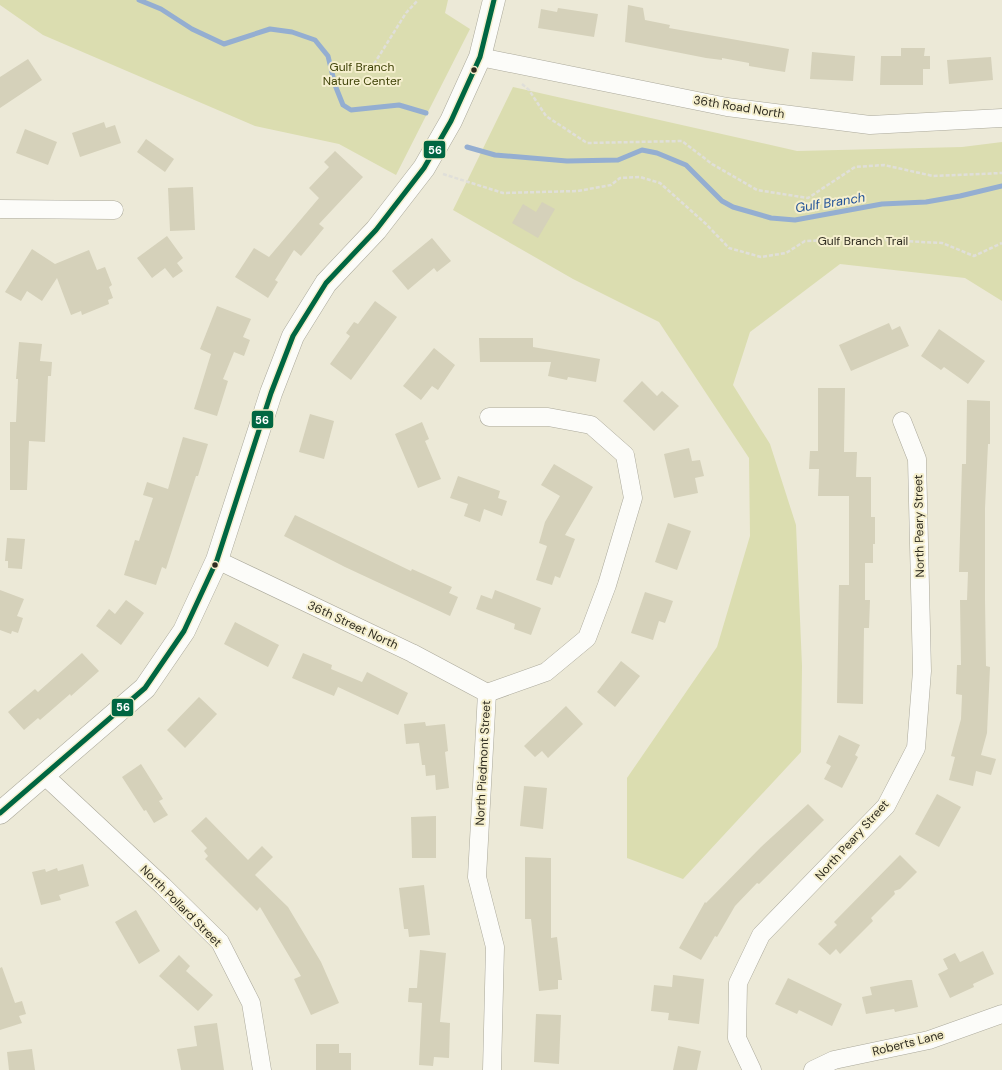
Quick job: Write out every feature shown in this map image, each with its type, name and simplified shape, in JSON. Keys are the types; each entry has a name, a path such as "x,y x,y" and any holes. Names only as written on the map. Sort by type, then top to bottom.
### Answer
{"main road":[{"path":"0,813 45,776 145,688 184,631 217,560 271,393 293,336 326,283 376,230 424,168 451,120 480,57 494,0"}],"street":[{"name":"36th Road North","path":"480,57 727,107 870,124 1002,118"},
{"path":"0,209 114,210"},
{"name":"North Piedmont Street","path":"489,417 548,417 591,425 625,455 633,498 607,585 586,638 546,672 488,692 477,877 495,947 492,1070"},
{"name":"North Peary Street","path":"752,1070 737,1038 738,984 762,935 886,806 916,748 922,671 917,459 902,421"},
{"name":"36th Street North","path":"217,560 412,653 488,692"},
{"name":"North Pollard Street","path":"45,776 163,886 220,942 251,1003 262,1070"},
{"name":"Roberts Lane","path":"813,1070 834,1060 929,1040 1002,1014"}],"path":[{"path":"374,64 406,13 418,0"},
{"path":"529,90 546,116 587,143 682,141 712,164 757,190 808,198 855,167 884,165 933,176 1002,173"},
{"name":"Gulf Branch Trail","path":"443,174 503,193 578,191 611,186 620,178 640,177 660,183 706,224 728,248 760,257 786,254 805,241 864,239 942,243 974,256 1002,243"}],"green space":[{"name":"Gulf Branch Nature Center","path":"0,0 448,0 445,13 470,29 396,175 339,144 255,126 43,35 0,5"},
{"path":"513,87 797,151 962,147 1002,142 1002,301 965,278 840,264 750,332 733,385 770,444 796,525 802,666 801,752 683,879 627,858 627,778 717,647 750,536 749,458 659,322 573,279 453,210"}],"building":[{"path":"628,5 643,8 645,20 670,25 669,28 789,49 785,72 749,66 749,63 722,58 722,60 706,58 625,42"},
{"path":"558,8 598,14 594,37 538,28 541,9 557,12"},
{"path":"901,48 925,48 924,56 930,56 930,69 923,69 923,85 880,85 881,56 901,56"},
{"path":"812,52 855,56 853,81 810,79"},
{"path":"991,57 993,80 949,84 947,60"},
{"path":"28,59 42,80 0,108 0,77"},
{"path":"104,122 106,128 115,125 121,143 80,157 72,133"},
{"path":"25,129 57,142 48,165 16,153"},
{"path":"146,139 174,159 165,172 137,152"},
{"path":"335,151 363,177 319,224 324,228 301,256 294,250 275,280 278,282 268,298 235,277 254,248 269,257 319,198 309,188 329,167 324,162"},
{"path":"193,187 195,230 170,231 168,188"},
{"path":"542,202 555,209 538,238 512,223 523,204 536,212"},
{"path":"167,236 183,258 177,263 183,271 173,278 165,268 152,278 137,258"},
{"path":"432,238 451,261 437,272 434,268 408,290 392,271"},
{"path":"32,249 55,264 89,250 97,270 105,267 112,285 109,287 113,298 108,300 109,304 82,315 81,311 71,315 57,278 42,301 27,291 21,301 5,292"},
{"path":"375,301 397,317 351,380 330,364 350,336 346,333 354,322 358,324"},
{"path":"217,306 251,319 243,337 250,340 244,356 234,352 223,379 228,381 217,416 194,409 211,354 200,349"},
{"path":"889,323 892,330 900,326 909,346 851,371 839,345"},
{"path":"939,329 985,361 968,384 944,367 941,370 921,356"},
{"path":"479,338 533,338 533,347 600,359 596,382 568,377 567,380 548,376 551,362 480,362"},
{"path":"19,342 42,344 40,361 52,362 51,376 48,376 45,442 29,441 27,490 10,490 10,422 16,422 18,379 16,379"},
{"path":"434,348 455,365 438,390 432,386 421,400 403,386"},
{"path":"642,381 657,396 662,391 679,406 654,431 623,401"},
{"path":"818,388 845,388 844,452 857,452 856,477 871,477 871,517 875,517 875,544 873,544 873,563 865,563 865,600 870,600 869,628 864,628 863,704 837,703 839,585 849,585 849,496 818,496 819,469 809,469 810,451 818,451"},
{"path":"967,400 990,401 990,444 988,444 985,508 985,600 986,666 990,667 987,733 981,755 996,759 991,775 976,771 973,786 949,780 955,757 951,756 961,719 962,695 956,694 957,665 961,665 960,600 967,600 968,572 959,572 962,464 966,464"},
{"path":"310,414 334,421 324,459 299,452"},
{"path":"422,422 429,439 425,441 441,479 418,488 395,434"},
{"path":"183,437 208,444 166,569 162,567 156,585 124,575 135,540 139,541 153,498 143,495 147,482 168,489"},
{"path":"689,448 692,461 700,460 704,476 695,478 698,493 674,498 664,454"},
{"path":"554,464 593,487 565,535 575,539 560,578 555,576 552,585 536,580 547,546 539,543 545,522 560,496 541,485"},
{"path":"458,476 500,491 498,498 507,501 502,516 484,509 480,522 464,516 468,504 450,498"},
{"path":"295,515 411,571 412,569 452,587 449,593 458,597 450,616 345,567 284,536"},
{"path":"668,523 691,531 677,570 655,562"},
{"path":"7,538 25,539 22,569 8,568 8,561 5,561"},
{"path":"0,590 24,599 17,616 23,618 18,633 12,631 11,634 0,630"},
{"path":"495,590 541,608 531,635 514,629 515,624 476,609 481,595 492,599"},
{"path":"645,592 673,601 665,623 659,621 653,640 631,633"},
{"path":"126,600 144,613 121,645 96,626 109,609 115,614"},
{"path":"235,622 279,645 268,667 224,644"},
{"path":"82,653 99,671 71,696 70,694 40,720 38,718 24,730 8,712 35,689 38,692"},
{"path":"303,653 332,665 331,669 362,682 367,672 408,693 398,715 338,687 334,696 292,678"},
{"path":"621,661 640,676 615,707 597,692"},
{"path":"199,697 217,714 185,748 167,730"},
{"path":"566,706 583,724 548,758 542,751 535,757 524,746"},
{"path":"425,722 426,726 445,724 448,751 445,752 449,788 436,790 435,775 426,776 425,765 422,765 419,743 406,744 404,724"},
{"path":"839,735 860,745 855,755 858,757 842,788 824,779 831,766 826,763"},
{"path":"141,764 163,799 159,801 168,815 154,823 146,810 144,811 122,777"},
{"path":"524,786 547,788 543,829 520,826"},
{"path":"937,794 961,807 939,847 915,834"},
{"path":"808,804 824,820 759,884 757,883 735,906 717,937 715,936 701,960 679,948 705,902 706,903 761,847"},
{"path":"436,816 436,858 412,858 411,817"},
{"path":"206,817 248,860 262,846 273,857 255,875 288,907 321,962 339,1003 311,1015 294,979 301,976 260,907 257,911 205,859 208,856 204,851 207,848 191,831"},
{"path":"900,855 917,872 900,889 894,891 895,894 871,918 873,921 840,954 836,949 830,955 818,944 837,925 834,922"},
{"path":"525,857 551,858 551,938 557,937 562,980 558,980 558,989 539,991 531,919 525,919"},
{"path":"83,864 89,886 59,895 61,900 41,905 32,872 45,869 46,872 57,868 58,871"},
{"path":"424,885 430,935 409,937 408,929 404,929 399,888"},
{"path":"136,910 160,951 139,964 115,922"},
{"path":"420,950 446,953 440,1022 450,1023 449,1058 434,1057 433,1066 419,1065 422,1003 408,1002 409,988 417,988"},
{"path":"983,951 994,974 973,984 974,987 950,998 938,974 948,969 943,959 955,953 960,962"},
{"path":"179,955 190,966 186,971 213,995 198,1011 159,976"},
{"path":"2,967 15,1003 22,1001 26,1014 19,1016 22,1023 0,1030 0,968"},
{"path":"673,975 704,979 699,1024 668,1020 669,1013 651,1011 654,985 672,987"},
{"path":"788,978 842,1004 832,1026 799,1010 797,1014 775,1004"},
{"path":"912,980 918,1007 895,1012 894,1009 866,1014 862,997 872,995 870,987"},
{"path":"536,1014 561,1015 559,1064 534,1062"},
{"path":"217,1023 224,1070 181,1070 177,1049 197,1046 194,1026"},
{"path":"316,1044 339,1044 339,1053 351,1053 351,1070 316,1070"},
{"path":"678,1046 701,1051 697,1070 673,1070"},
{"path":"32,1049 35,1070 9,1070 7,1052"}],"waterway":[{"name":"Gulf Branch","path":"139,0 161,9 192,29 224,44 270,29 292,32 315,40 328,56 335,85 343,105 351,110 399,105 426,113"},
{"name":"Gulf Branch","path":"467,147 495,155 567,161 618,160 642,150 657,153 686,165 722,201 733,207 771,218 795,220 882,204 926,202 1002,186"}],"transit line":[{"name":"56","path":"0,813 145,688 184,631 217,560 271,393 293,336 326,283 376,230 424,168 451,121 480,57 494,0"}]}
